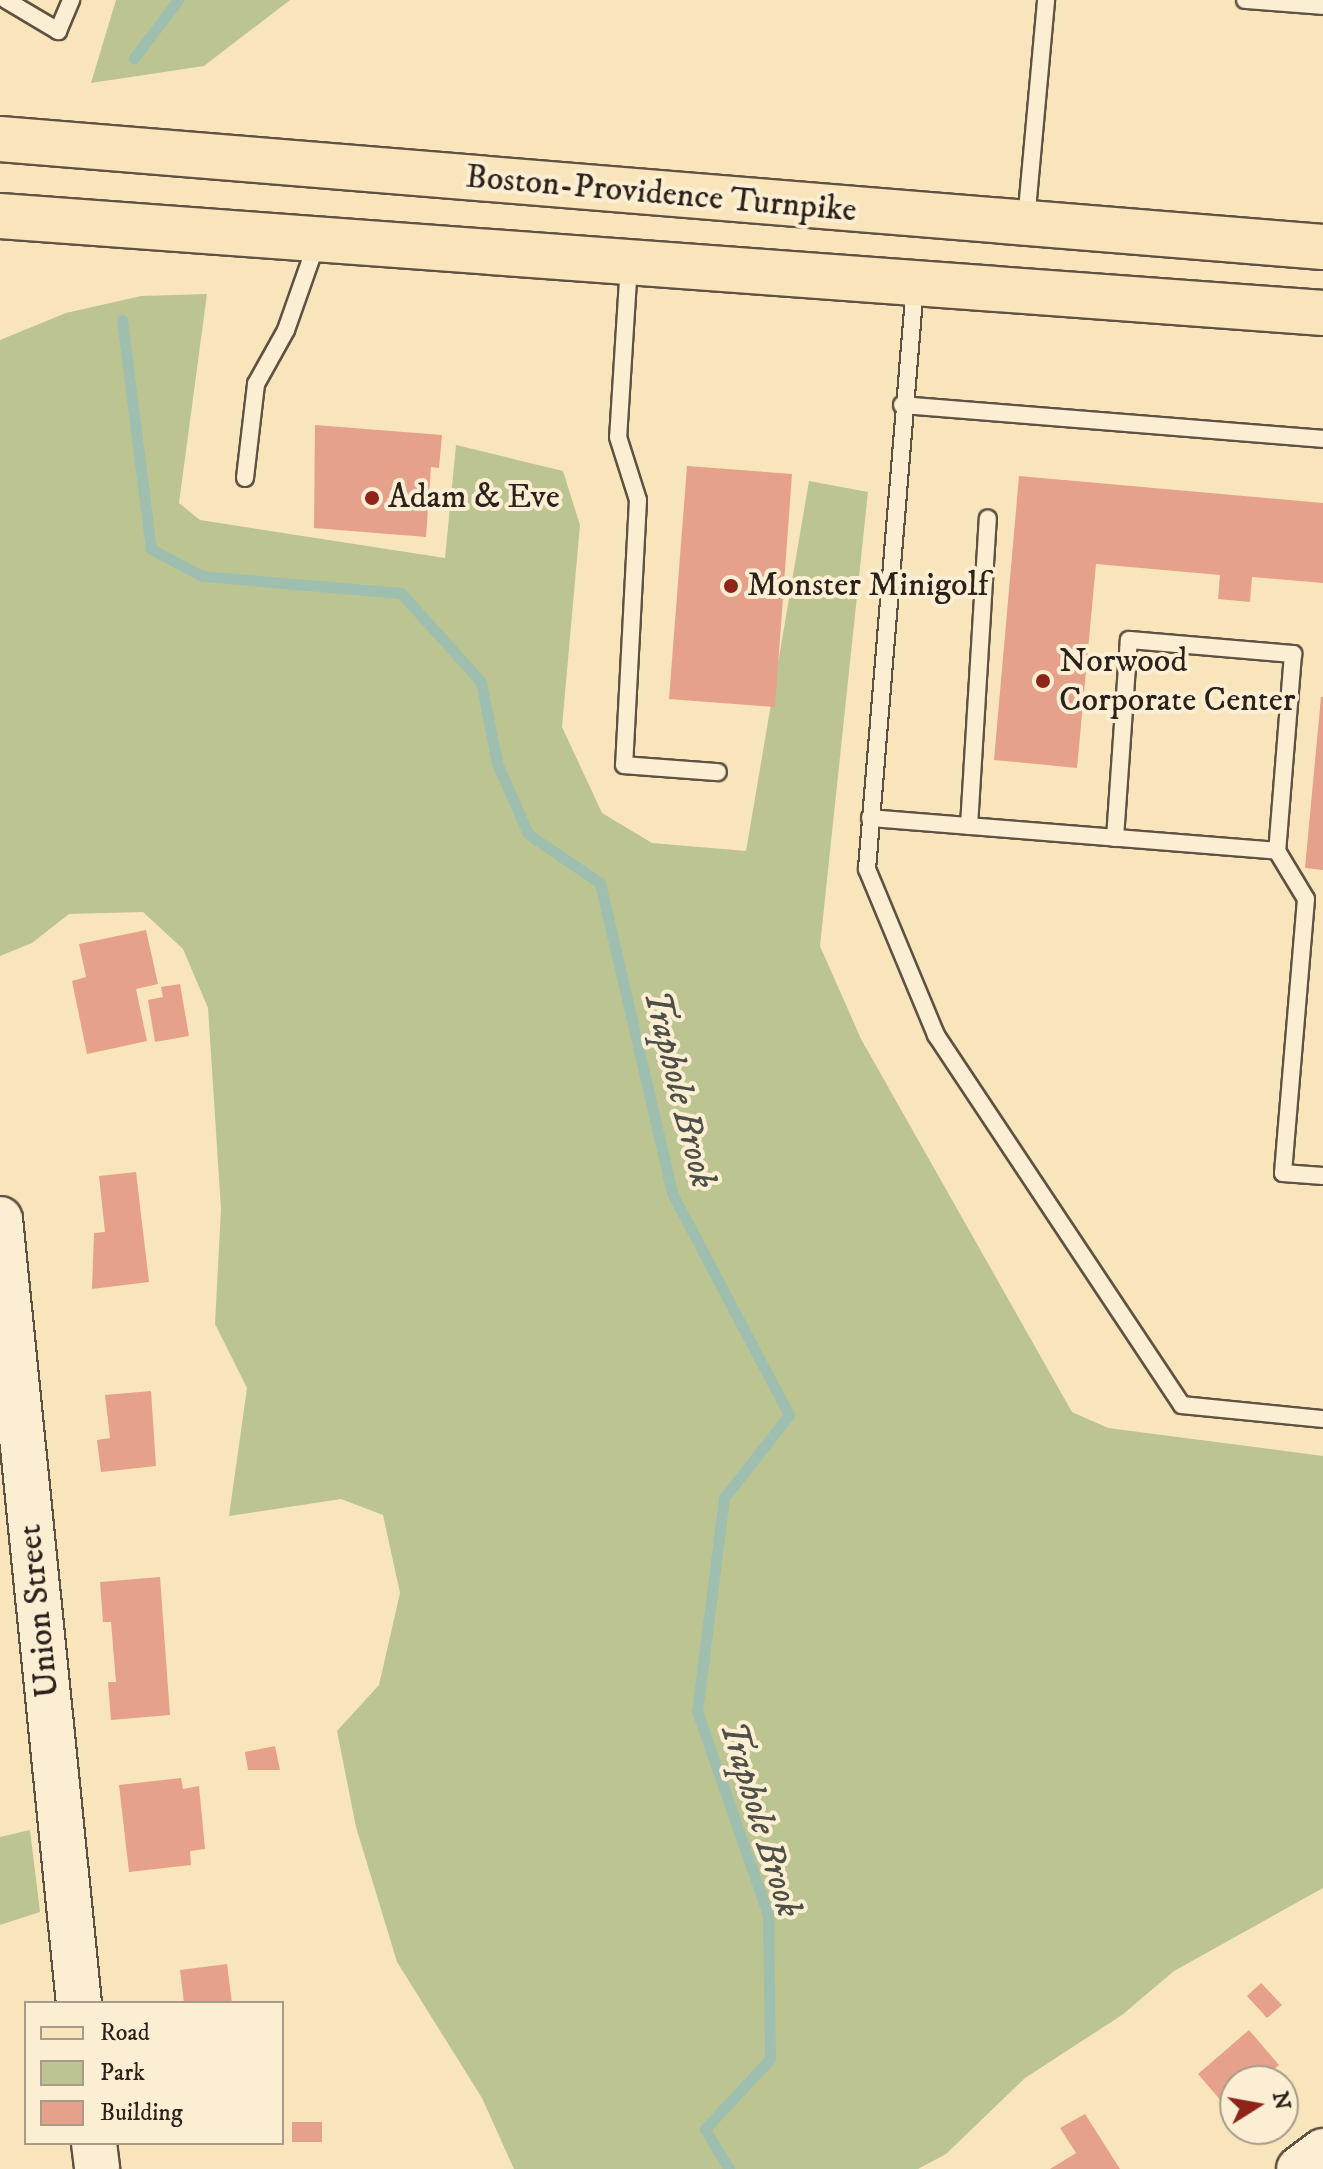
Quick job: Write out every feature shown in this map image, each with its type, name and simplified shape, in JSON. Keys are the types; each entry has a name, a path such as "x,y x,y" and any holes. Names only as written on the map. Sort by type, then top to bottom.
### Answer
{"main road":[{"name":"Boston-Providence Turnpike","path":"0,139 1026,227 1323,247"},
{"name":"Boston-Providence Turnpike","path":"0,216 915,286 1323,313"},
{"name":"Union Street","path":"0,1219 79,2001"},
{"path":"94,2145 97,2169"},
{"path":"1299,2169 1323,2151"}],"lane":[{"path":"6,0 58,31 71,0"},
{"path":"1026,227 1046,0"},
{"path":"1245,0 1323,5"},
{"path":"245,478 256,384 286,330 318,241"},
{"path":"629,264 618,437 638,500 624,765 718,772"},
{"path":"915,286 902,405 867,869 936,1035 1182,1405 1323,1419"},
{"path":"902,405 1323,439"},
{"path":"969,826 988,519"},
{"path":"1115,838 1129,640 1293,654 1277,851 1306,899 1283,1173 1323,1176"},
{"path":"870,818 1277,851"}],"green space":[{"path":"116,0 290,0 204,66 91,83"},
{"path":"207,294 179,503 200,520 445,558 456,445 563,471 580,525 562,727 602,813 652,843 746,851 809,481 868,492 820,946 861,1039 1072,1412 1108,1428 1323,1456 1323,1888 1174,1971 1122,2015 1025,2078 946,2154 918,2169 514,2169 482,2098 397,1962 356,1827 337,1731 379,1685 400,1593 383,1515 341,1499 229,1516 247,1388 215,1324 221,1209 208,1008 183,949 143,912 69,914 32,943 0,956 0,340 66,313 141,296"},
{"path":"30,1830 40,1912 0,1925 0,1837"}],"building":[{"name":"Adam & Eve","path":"315,425 442,435 439,468 431,467 426,537 314,528"},
{"name":"Monster Minigolf","path":"687,466 792,474 775,707 669,699"},
{"name":"Norwood Corporate Center","path":"1019,476 1323,503 1323,583 1252,577 1250,602 1218,599 1220,575 1096,564 1077,768 994,760"},
{"name":"Norwood Corporate Center","path":"1323,697 1323,870 1305,868"},
{"path":"146,930 158,984 136,989 147,1041 87,1054 72,981 86,977 79,944"},
{"path":"180,984 189,1036 155,1042 148,1000 163,997 161,987"},
{"path":"136,1172 149,1282 92,1289 94,1233 105,1232 99,1176"},
{"path":"151,1391 156,1466 101,1472 97,1440 110,1438 105,1395"},
{"path":"160,1577 170,1715 111,1720 108,1682 116,1682 111,1622 103,1622 100,1582"},
{"path":"275,1746 280,1770 248,1770 245,1752"},
{"path":"181,1778 183,1789 199,1786 205,1849 190,1851 191,1865 129,1872 119,1785"},
{"path":"227,1964 232,2001 184,2001 180,1970"},
{"path":"1261,1983 1282,2005 1267,2018 1247,1996"},
{"path":"1249,2030 1279,2065 1219,2065 1219,2098 1198,2074"},
{"path":"1085,2114 1120,2169 1050,2169 1076,2153 1060,2128"},
{"path":"292,2122 322,2122 322,2142 292,2142"}],"waterway":[{"name":"Traphole Brook","path":"134,58 178,0"},
{"name":"Traphole Brook","path":"122,320 151,549 202,576 401,593 481,682 497,763 528,834 600,883 672,1193 789,1415 724,1498 697,1711 768,1915 770,2059 705,2129 729,2169"}],"place":[{"name":"Adam & Eve","path":"372,498"},
{"name":"Monster Minigolf","path":"731,586"},
{"name":"Norwood Corporate Center","path":"1043,681"}]}
